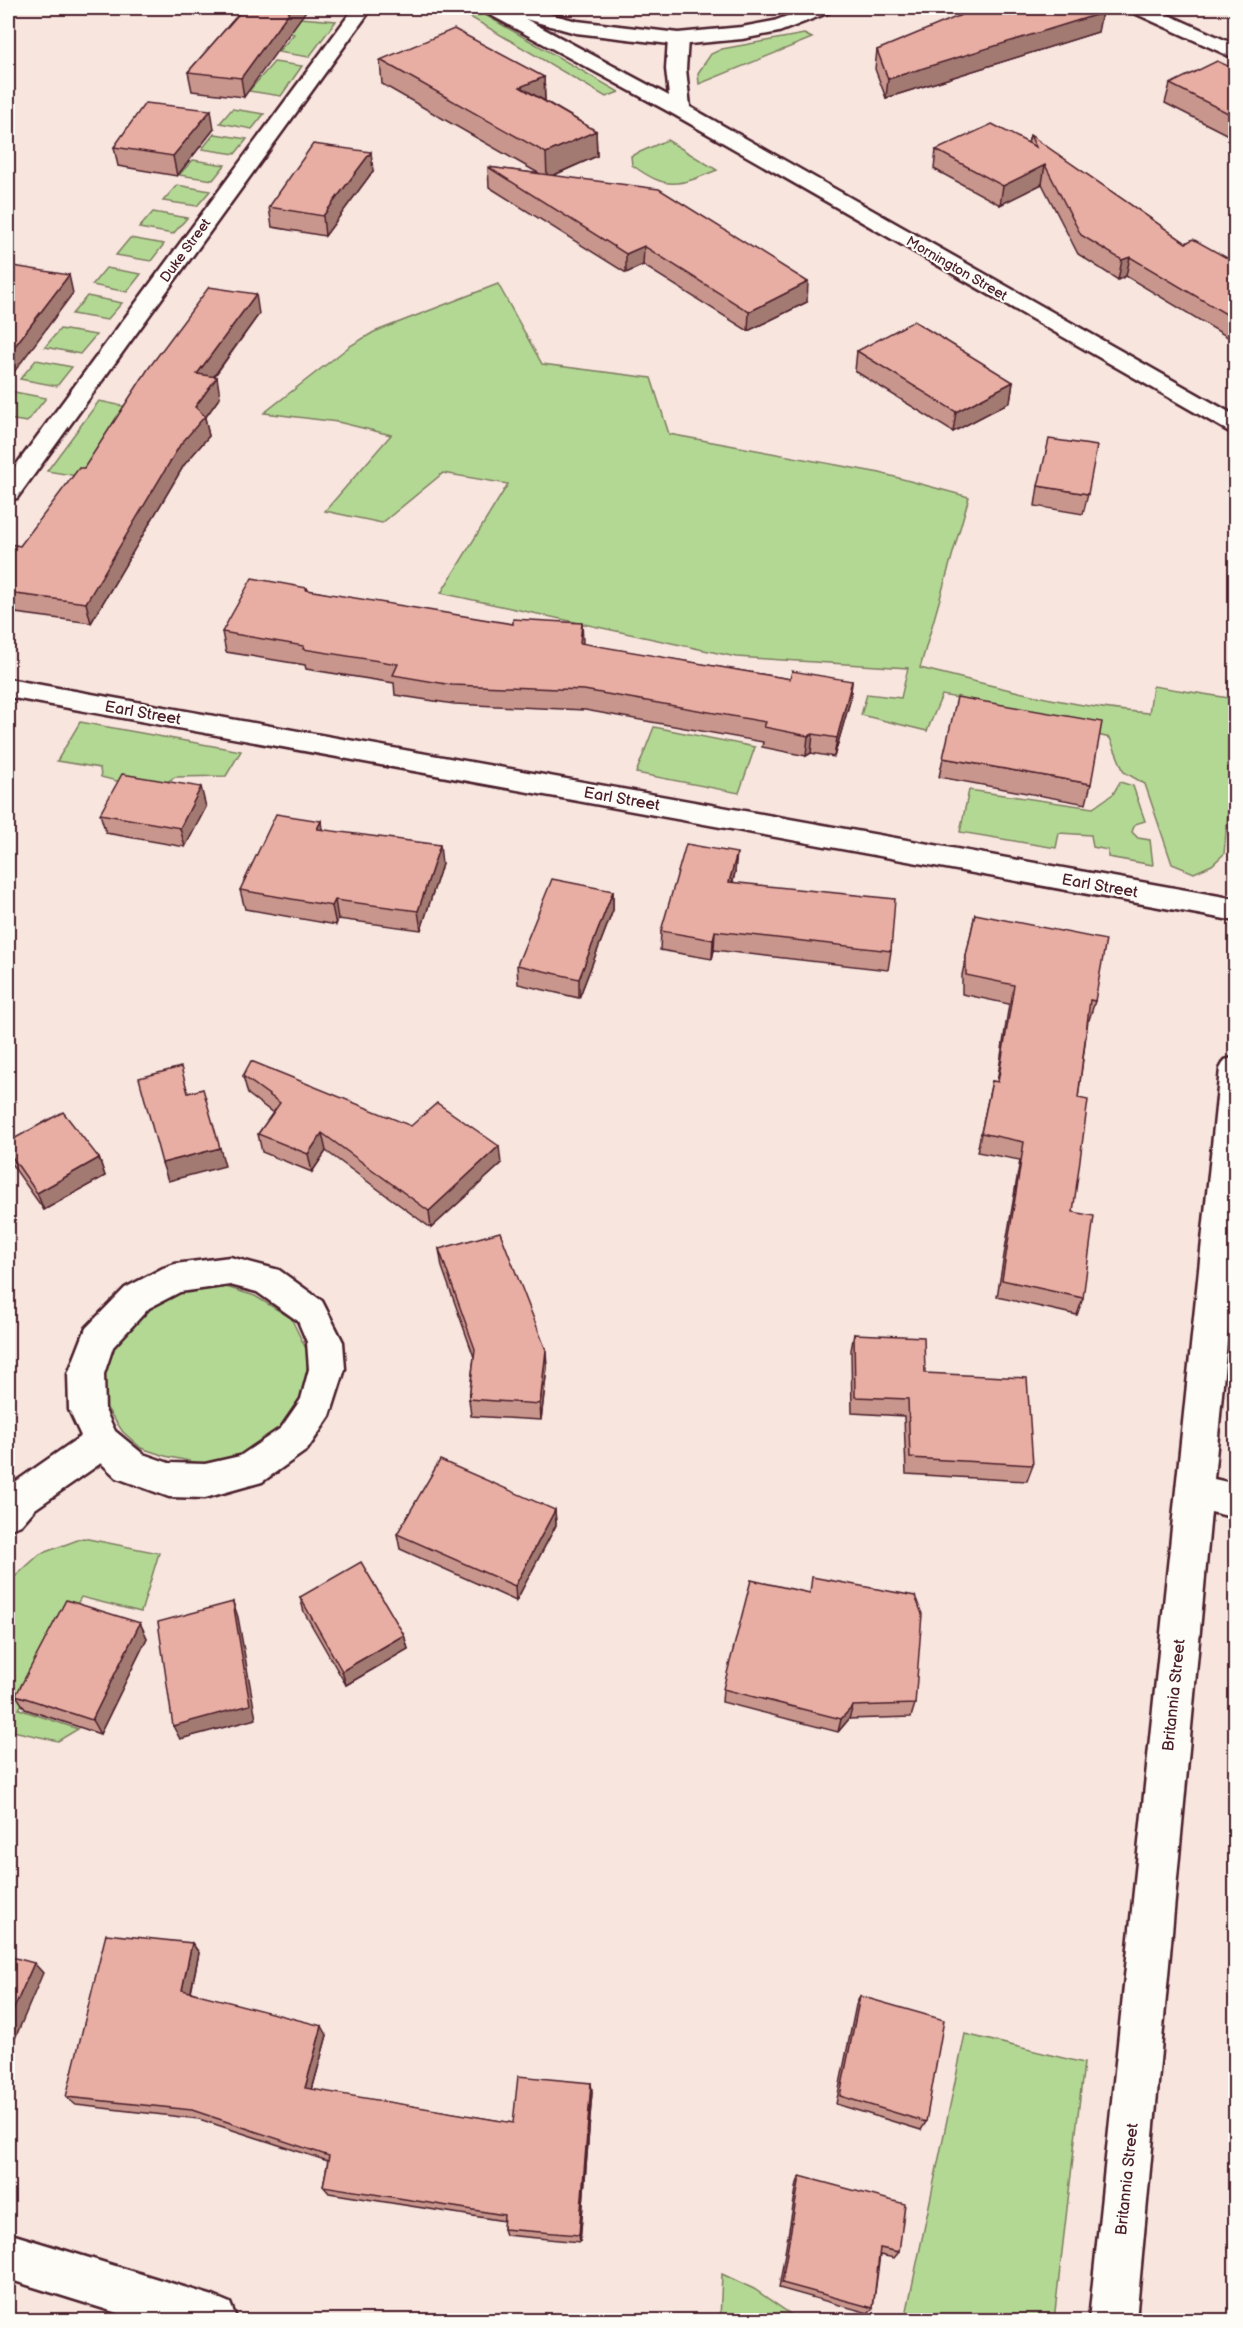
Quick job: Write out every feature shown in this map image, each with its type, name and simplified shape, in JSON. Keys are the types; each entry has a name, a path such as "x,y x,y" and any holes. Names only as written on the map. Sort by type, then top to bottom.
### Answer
{"street":[{"name":"Duke Street","path":"8,493 363,8"},
{"name":"Mornington Street","path":"492,8 680,110 1236,426"},
{"path":"507,8 576,27 678,39 742,33 779,26 823,8"},
{"path":"1139,8 1236,52"},
{"path":"678,39 676,69 680,110"},
{"name":"Earl Street","path":"8,687 1236,910"},
{"name":"Britannia Street","path":"1112,2320 1236,1069"},
{"path":"230,1271 267,1280 309,1311 325,1342 327,1369 317,1405 294,1439 249,1470 205,1481 170,1480 130,1466 102,1442 87,1410 86,1374 98,1339 137,1298 175,1278 230,1271"},
{"path":"8,1513 22,1497 102,1442"},
{"path":"1193,1491 1236,1501"},
{"path":"8,2256 213,2320"}],"green space":[{"path":"455,8 473,8 619,92 606,97"},
{"path":"287,17 336,21 309,57 278,52 294,34 238,24"},
{"path":"804,34 812,38 699,84 698,73 711,54 722,49"},
{"path":"274,62 302,66 281,96 249,91"},
{"path":"232,109 264,114 252,129 220,123"},
{"path":"214,134 247,139 235,154 202,149"},
{"path":"667,140 717,170 692,180 673,183 655,179 632,165 631,156"},
{"path":"193,160 225,165 213,180 179,175"},
{"path":"177,185 210,191 197,206 163,201"},
{"path":"153,212 187,218 173,234 139,228"},
{"path":"130,238 164,244 151,261 116,255"},
{"path":"106,268 141,274 127,292 92,285"},
{"path":"498,284 542,364 651,378 669,434 880,473 969,497 920,668 1034,695 1091,706 1149,713 1153,686 1235,699 1235,737 1224,854 1212,865 1194,873 1172,864 1145,784 1124,772 1110,738 1055,725 1051,716 942,695 927,731 861,715 867,694 901,698 908,668 736,657 441,593 508,484 443,473 382,523 325,511 391,435 338,422 264,413 350,346 374,332"},
{"path":"87,296 122,303 107,320 72,314"},
{"path":"60,329 96,335 80,354 45,347"},
{"path":"36,360 72,367 57,386 20,379"},
{"path":"9,391 46,398 27,422 8,419"},
{"path":"99,401 128,407 95,479 47,471"},
{"path":"80,722 241,751 226,776 175,777 162,785 132,785 101,777 100,768 57,761"},
{"path":"654,727 755,747 739,793 636,773"},
{"path":"1120,782 1133,786 1145,821 1135,824 1132,832 1138,838 1150,840 1153,865 1108,857 1108,850 1093,847 1091,835 1059,833 1056,848 960,832 969,790 1093,808 1113,794"},
{"path":"226,1287 255,1296 291,1318 309,1355 303,1399 279,1431 251,1451 209,1465 165,1456 141,1448 123,1432 106,1407 104,1377 116,1343 140,1313 174,1294"},
{"path":"83,1538 159,1553 141,1612 81,1597 19,1709 78,1729 58,1741 8,1730 8,1583 40,1554"},
{"path":"965,2034 1084,2063 1054,2320 905,2320"},
{"path":"722,2274 754,2289 799,2320 720,2320"}],"building":[{"path":"244,8 292,8 241,78 188,72"},
{"path":"978,8 1096,8 1093,9 1102,13 888,79 877,50"},
{"path":"454,29 544,77 520,87 596,131 546,153 380,60"},
{"path":"1217,61 1236,70 1236,117 1170,84"},
{"path":"145,103 211,110 173,156 114,147"},
{"path":"992,124 1036,147 1030,135 1186,243 1193,239 1236,263 1236,320 1130,257 1122,260 1081,235 1045,165 1003,186 936,150"},
{"path":"313,144 371,152 323,216 269,207"},
{"path":"488,167 659,189 808,282 749,312 644,246 626,254"},
{"path":"13,266 69,275 8,355 8,272"},
{"path":"209,287 256,294 197,374 217,377 195,407 205,416 180,445 86,603 8,593 8,544 20,546 79,468 84,468 148,369"},
{"path":"914,321 1013,382 956,412 857,351"},
{"path":"1049,439 1097,446 1088,494 1038,486"},
{"path":"252,578 307,588 306,590 513,624 513,619 582,623 580,643 790,679 792,671 852,681 837,738 813,734 808,736 764,727 766,722 584,690 452,685 393,675 398,664 303,649 304,646 222,632"},
{"path":"957,697 1102,722 1091,784 943,758"},
{"path":"122,774 201,787 180,828 100,814"},
{"path":"276,814 321,821 317,829 440,845 418,911 335,900 332,906 240,890"},
{"path":"686,844 737,853 729,882 895,899 891,951 715,931 713,940 661,931"},
{"path":"552,879 613,891 579,979 517,965"},
{"path":"975,914 1106,940 1095,1001 1090,1000 1078,1098 1088,1100 1073,1212 1094,1216 1083,1298 1002,1280 1024,1142 981,1133 992,1081 998,1082 1014,985 966,975 966,956"},
{"path":"251,1061 411,1126 437,1103 499,1146 429,1211 322,1133 308,1154 258,1134 280,1103 243,1076"},
{"path":"181,1067 188,1093 203,1089 220,1148 162,1163 139,1078"},
{"path":"63,1112 99,1158 37,1193 8,1151 8,1142"},
{"path":"500,1232 546,1350 540,1404 469,1399 475,1349 439,1249"},
{"path":"854,1334 924,1337 925,1373 1027,1378 1033,1465 910,1458 908,1399 855,1397"},
{"path":"440,1460 555,1510 515,1586 397,1534"},
{"path":"361,1562 404,1635 342,1671 300,1597"},
{"path":"812,1577 915,1596 922,1614 915,1704 853,1706 841,1719 723,1689 751,1580 810,1593"},
{"path":"66,1600 140,1623 92,1720 16,1695"},
{"path":"233,1602 250,1705 173,1726 158,1622"},
{"path":"106,1934 192,1943 182,1990 322,2026 305,2088 513,2123 518,2076 591,2083 579,2235 503,2229 504,2215 323,2186 329,2156 192,2110 66,2097"},
{"path":"8,1956 34,1963 8,2022"},
{"path":"860,1996 944,2020 926,2122 840,2096"},
{"path":"800,2176 905,2204 899,2252 880,2248 873,2308 782,2283"}]}
